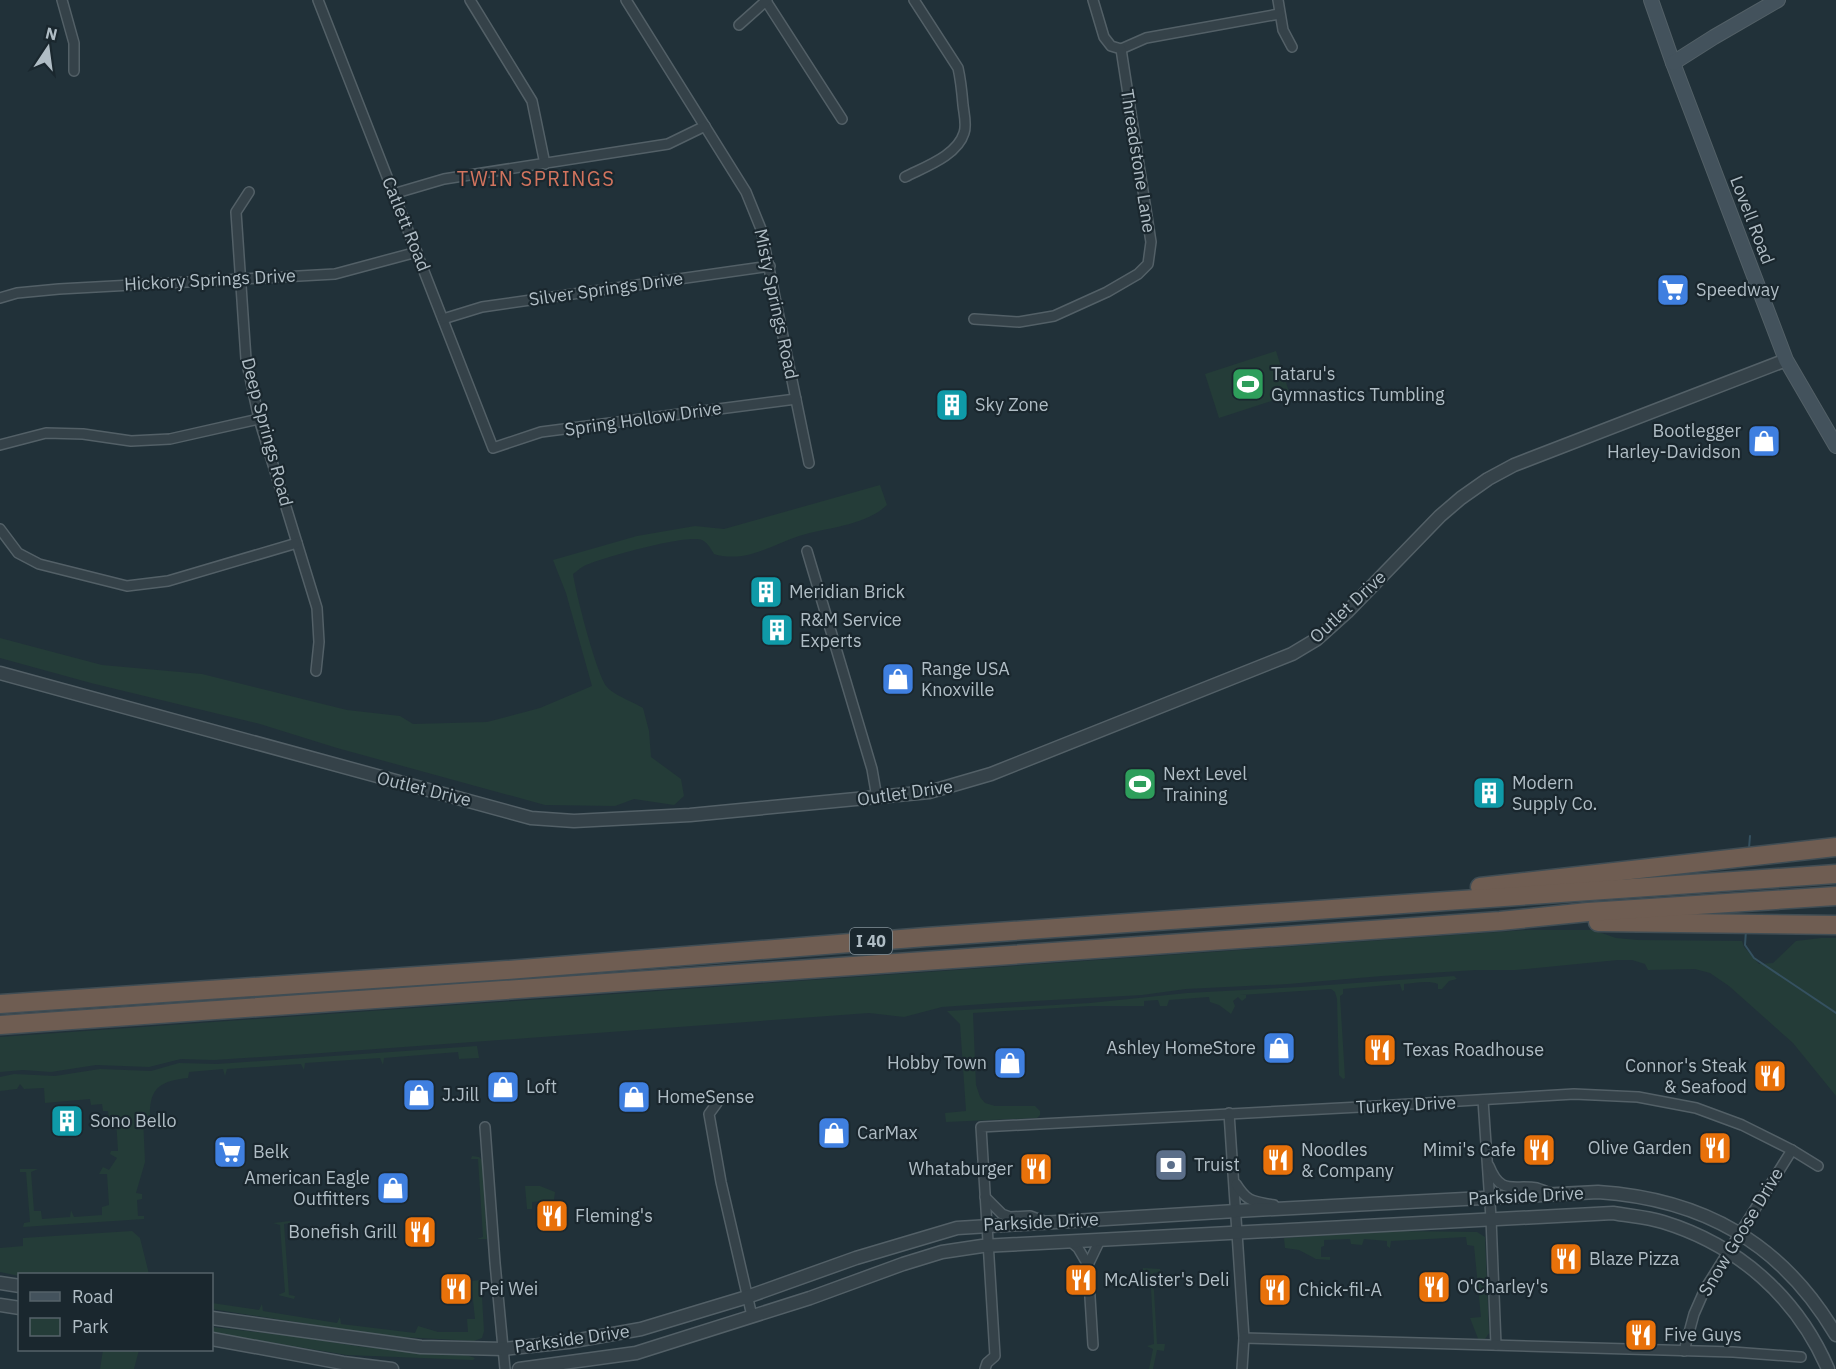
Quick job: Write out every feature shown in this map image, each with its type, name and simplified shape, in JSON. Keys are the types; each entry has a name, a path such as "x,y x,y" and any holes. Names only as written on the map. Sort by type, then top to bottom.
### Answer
{"highway":[{"path":"1406,904 1484,886 1836,847"},
{"name":"I 40","path":"0,1004 507,970 926,937 1836,874"},
{"name":"I 40","path":"0,1025 1836,896"},
{"path":"1500,921 1836,925"}],"main road":[{"name":"Lovell Road","path":"1651,0 1786,360 1836,446"},
{"path":"1673,63 1778,0"}],"street":[{"path":"62,0 74,43 74,71"},
{"name":"Catlett Road","path":"318,0 493,448"},
{"path":"470,0 532,101 544,164"},
{"name":"Misty Springs Road","path":"626,0 746,192 761,229 809,464"},
{"path":"739,25 767,0 842,119"},
{"path":"905,177 945,156 956,147 964,135 965,127 958,68 914,0"},
{"path":"1093,0 1104,37 1111,46 1120,49 1146,38 1279,15"},
{"path":"1278,0 1283,30 1292,47"},
{"name":"Threadstone Lane","path":"974,319 1019,322 1054,316 1107,292 1138,274 1148,264 1151,242 1120,49"},
{"path":"393,195 444,178 668,144 705,126"},
{"name":"Deep Springs Road","path":"249,192 236,212 246,359 260,419 317,608 319,642 316,671"},
{"name":"Hickory Springs Drive","path":"0,298 16,293 59,289 335,274 417,252"},
{"name":"Silver Springs Drive","path":"443,319 482,307 770,266"},
{"name":"Outlet Drive","path":"0,674 531,818 574,821 690,815 929,792 977,779 1292,654 1317,639 1347,612 1440,516 1488,479 1514,465 1786,360"},
{"name":"Spring Hollow Drive","path":"493,448 541,432 796,399"},
{"path":"0,445 46,433 83,434 131,441 170,439 260,419"},
{"path":"0,529 18,553 39,564 128,586 168,581 297,543"},
{"path":"807,551 872,769 877,798"},
{"name":"Turkey Drive","path":"985,1197 981,1127 1574,1094 1638,1097 1696,1108 1742,1125 1818,1166"},
{"path":"1483,1100 1496,1345"},
{"path":"717,1103 709,1114 721,1182 752,1316"},
{"path":"1229,1113 1244,1338 1242,1369"},
{"path":"485,1127 505,1369"},
{"name":"Snow Goose Drive","path":"1684,1352 1699,1302 1728,1251 1792,1150"},
{"path":"1486,1159 1496,1180 1506,1188 1537,1188 1553,1194"},
{"path":"1234,1182 1254,1203 1291,1208"},
{"name":"Parkside Drive","path":"213,1318 421,1347 504,1349 625,1333 747,1297 856,1258 927,1235 957,1228 1598,1192 1629,1194 1659,1200 1707,1216 1740,1233 1791,1275 1823,1312 1836,1335"},
{"path":"985,1197 1002,1214 1010,1217 1030,1216 1046,1222"},
{"path":"985,1197 995,1356 987,1363 986,1369"},
{"name":"Parkside Drive","path":"519,1369 636,1353 942,1252 987,1245 1613,1213 1661,1222 1692,1232 1728,1251 1752,1268 1776,1289 1795,1311 1818,1345 1828,1369"},
{"path":"1088,1265 1100,1240"},
{"path":"1070,1241 1081,1252 1088,1265 1093,1345"},
{"path":"0,1283 18,1286"},
{"path":"0,1305 18,1308"},
{"path":"1244,1338 1327,1339 1454,1346 1496,1345 1801,1357"},
{"path":"213,1339 343,1363 392,1369"}],"green space":[{"name":"Tataru's Gymnastics Tumbling","path":"1276,351 1290,395 1219,418 1205,374"},
{"path":"880,485 887,505 878,512 857,522 799,536 756,552 742,556 721,556 714,554 708,544 702,540 679,540 607,558 584,566 573,574 587,633 597,666 607,687 643,708 649,731 651,757 681,779 684,796 674,805 634,799 615,806 545,805 337,748 260,724 91,683 0,658 0,638 102,665 202,674 347,710 400,716 413,724 487,722 540,708 592,686 566,593 553,560 637,536 695,526 724,529"},
{"path":"1527,930 1593,930 1616,938 1638,940 1742,941 1744,947 1759,964 1773,963 1796,941 1836,938 1836,1096 1793,1043 1729,986 1710,973 1695,969 1648,970 1645,964 1632,960 1515,970 1382,976 1186,989 1142,995 942,1007 904,1017 869,1013 308,1054 214,1060 181,1059 149,1067 96,1065 51,1072 23,1070 0,1072 0,1037"},
{"path":"1454,976 1457,979 1449,981 1442,989 1438,989 1438,984 1426,982 1404,984 1402,991 1400,984 1343,989 1343,994 1340,996 1345,1078 1343,1079 1339,1075 1337,999 1335,992 1331,989 1240,995 1246,995 1246,998 1242,1001 1238,997 1233,1001 1235,1006 1231,1014 1219,1005 1210,1002 1209,997 1169,1000 1167,1006 1160,1006 1158,1000 1144,1001 1144,1006 1090,1006 973,1013 976,1085 980,1097 985,1103 995,1106 1035,1106 1040,1111 1040,1115 1037,1118 946,1122 945,1113 966,1111 960,1024 947,1011 1090,1003 1187,993"},
{"path":"477,1046 479,1058 459,1059 458,1052 384,1058 383,1065 380,1058 305,1063 304,1070 301,1064 227,1069 225,1076 223,1069 189,1072 188,1078 171,1081 158,1087 152,1099 150,1117 143,1117 145,1162 136,1193 142,1194 142,1199 137,1200 138,1216 144,1216 144,1219 23,1227 24,1223 30,1222 26,1172 20,1172 20,1169 38,1169 31,1172 34,1211 41,1211 42,1219 70,1217 71,1210 74,1217 102,1215 102,1207 109,1205 107,1174 99,1174 103,1167 109,1170 117,1158 110,1154 111,1151 118,1151 116,1119 109,1119 108,1111 103,1111 102,1104 91,1105 90,1099 45,1103 44,1088 24,1089 20,1084 17,1089 0,1091 0,1077 14,1074 55,1076 100,1069 151,1071 179,1063 217,1064"},
{"path":"472,1156 482,1160 487,1239 477,1239 483,1237 478,1159 471,1159"},
{"path":"525,1186 540,1186 555,1192 554,1200 532,1202 532,1209 527,1209"},
{"path":"290,1221 284,1224 289,1295 295,1296 294,1299 278,1295 285,1292 280,1225 273,1223"},
{"path":"132,1231 140,1238 149,1273 18,1273 18,1276 0,1272 0,1248 23,1246 23,1238"},
{"path":"1395,1231 1477,1232 1485,1237 1489,1333 1485,1339 1479,1341 1470,1318 1481,1317 1474,1246 1467,1245 1466,1237 1391,1241 1390,1248 1387,1246 1387,1241 1364,1239 1362,1245 1351,1244 1350,1239 1324,1240 1321,1257 1330,1257 1330,1260 1316,1259 1299,1250 1285,1248 1284,1238"},
{"path":"1143,1268 1160,1269 1161,1272 1153,1273 1157,1344 1165,1344 1164,1351 1157,1350 1153,1369 1149,1369 1153,1349 1147,1346 1154,1344 1150,1270 1143,1270"},
{"path":"481,1280 484,1331 482,1338 474,1341 384,1336 213,1309 213,1303 259,1310 262,1304 263,1311 337,1323 340,1317 341,1324 415,1333 418,1326 438,1332 468,1332 467,1319 475,1319 471,1281"},
{"path":"213,1327 363,1347 463,1354 475,1358 473,1360 347,1355 213,1333"},
{"path":"103,1351 139,1351 134,1369 100,1369"}],"waterway":[{"path":"1749,848 1750,836"},
{"path":"1746,930 1745,945 1754,958 1836,1013"}],"place":[{"name":"Speedway","path":"1673,290"},
{"name":"Tataru's Gymnastics Tumbling","path":"1248,384"},
{"name":"Sky Zone","path":"952,405"},
{"name":"Bootlegger Harley-Davidson","path":"1764,441"},
{"name":"Meridian Brick","path":"766,592"},
{"name":"R&M Service Experts","path":"777,630"},
{"name":"Range USA Knoxville","path":"898,679"},
{"name":"Next Level Training","path":"1140,784"},
{"name":"Modern Supply Co.","path":"1489,793"},
{"name":"Ashley HomeStore","path":"1279,1048"},
{"name":"Texas Roadhouse","path":"1380,1050"},
{"name":"Hobby Town","path":"1010,1063"},
{"name":"Connor's Steak & Seafood","path":"1770,1076"},
{"name":"Loft","path":"503,1087"},
{"name":"J.Jill","path":"419,1095"},
{"name":"HomeSense","path":"634,1097"},
{"name":"Sono Bello","path":"67,1121"},
{"name":"CarMax","path":"834,1133"},
{"name":"Olive Garden","path":"1715,1148"},
{"name":"Mimi's Cafe","path":"1539,1150"},
{"name":"Belk","path":"230,1152"},
{"name":"Noodles & Company","path":"1278,1160"},
{"name":"Truist","path":"1171,1165"},
{"name":"Whataburger","path":"1036,1169"},
{"name":"American Eagle Outfitters","path":"393,1188"},
{"name":"Fleming's","path":"552,1216"},
{"name":"Bonefish Grill","path":"420,1232"},
{"name":"Blaze Pizza","path":"1566,1259"},
{"name":"McAlister's Deli","path":"1081,1280"},
{"name":"O'Charley's","path":"1434,1287"},
{"name":"Pei Wei","path":"456,1289"},
{"name":"Chick-fil-A","path":"1275,1290"},
{"name":"Five Guys","path":"1641,1335"}],"district":[{"name":"TWIN SPRINGS","path":"536,179"}]}
